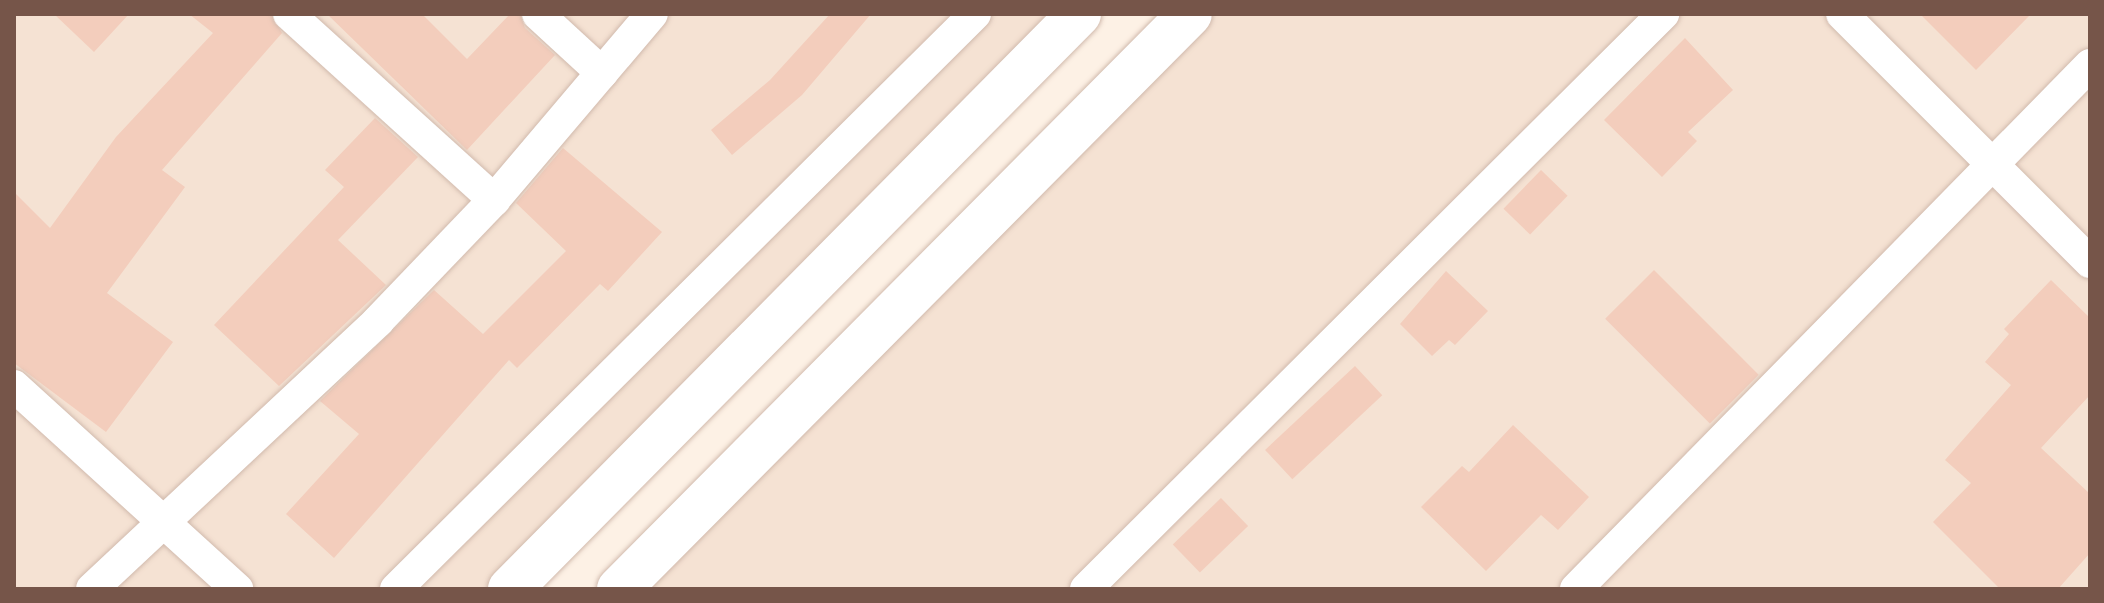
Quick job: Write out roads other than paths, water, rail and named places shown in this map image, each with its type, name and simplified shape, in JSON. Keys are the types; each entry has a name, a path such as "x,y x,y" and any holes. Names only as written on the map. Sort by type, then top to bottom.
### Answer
{"main road":[{"path":"510,589 1079,14"},
{"path":"619,589 1190,14"}],"street":[{"path":"289,14 494,200"},
{"path":"538,14 602,73"},
{"path":"92,589 165,524 378,321 494,200 652,14"},
{"path":"396,589 975,14"},
{"path":"1086,589 1663,14"},
{"path":"1842,14 2090,262"},
{"path":"1576,589 2090,65"},
{"path":"14,386 237,589"}]}
